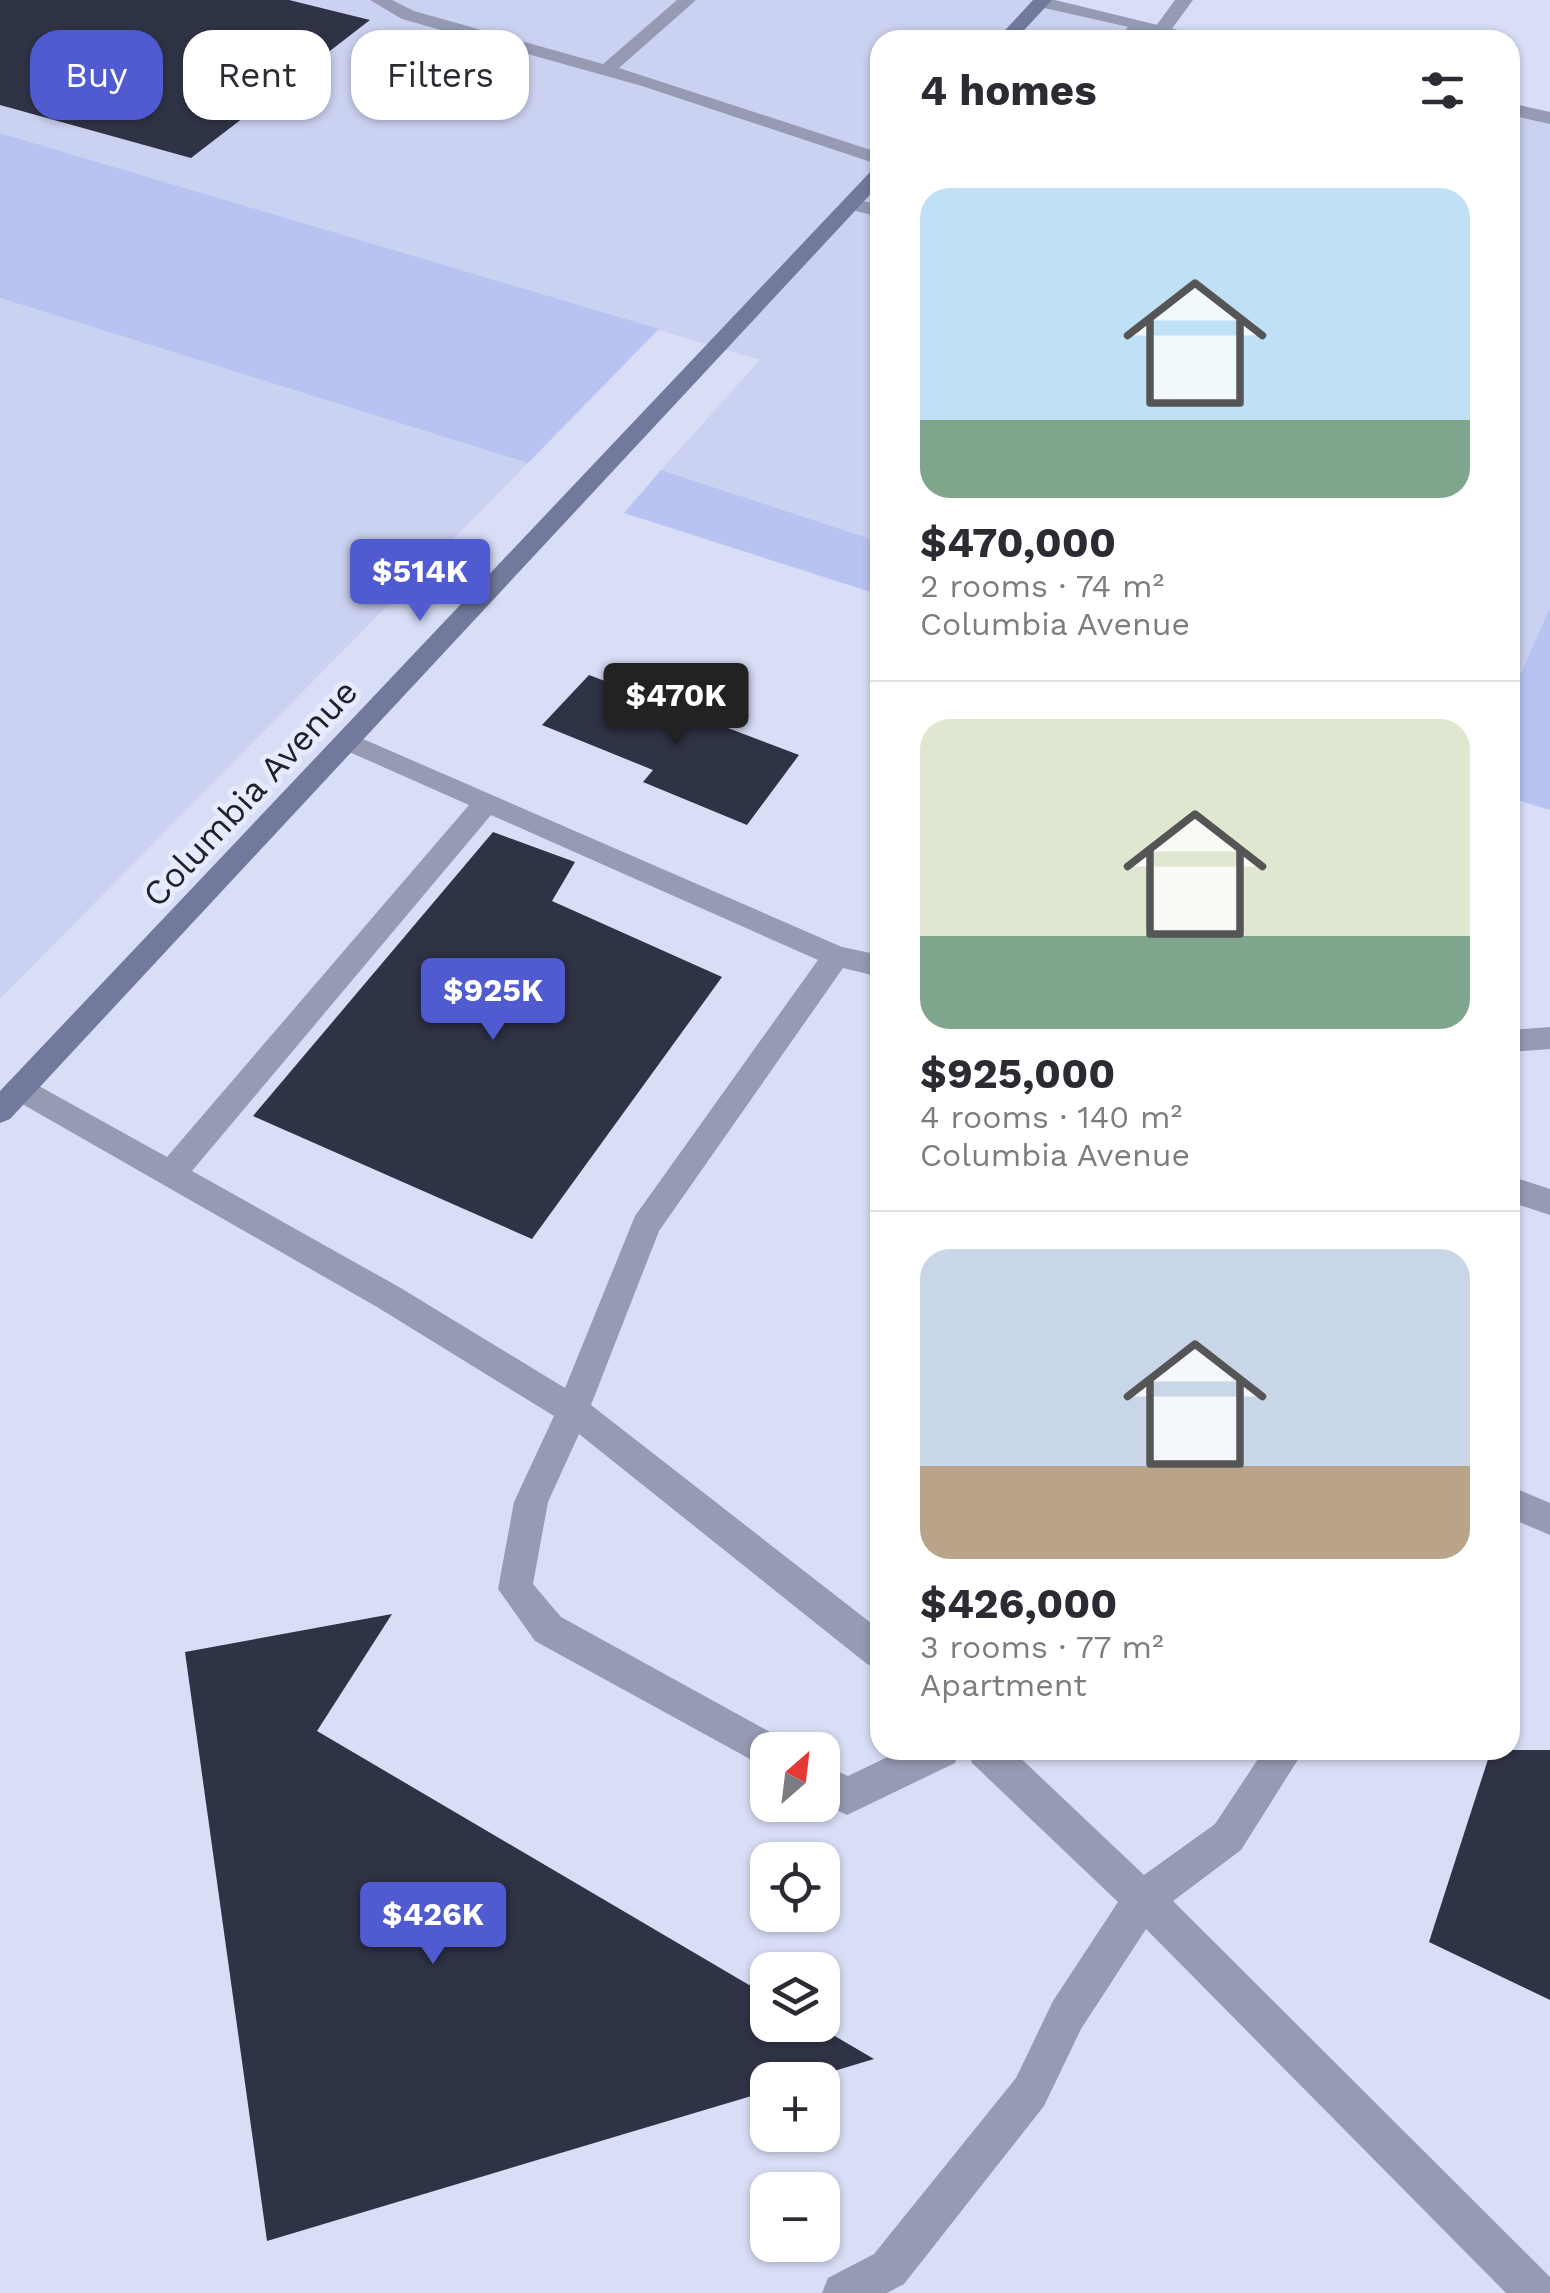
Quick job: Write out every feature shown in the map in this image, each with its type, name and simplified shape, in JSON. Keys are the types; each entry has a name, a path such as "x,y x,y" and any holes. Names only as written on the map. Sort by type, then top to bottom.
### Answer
{"street":[{"path":"380,0 408,15 606,70 870,156"},
{"path":"606,70 688,0"},
{"path":"1015,30 1042,1 1162,30 1184,0"},
{"path":"1134,30 1139,24"},
{"path":"1520,111 1550,118"},
{"name":"Columbia Avenue","path":"10,1100 870,185"},
{"path":"852,204 870,208"},
{"path":"347,741 836,956 870,964"},
{"path":"171,1174 488,802"},
{"path":"750,1741 548,1629 515,1589 532,1502 646,1225 836,956"},
{"path":"1520,1040 1550,1038"},
{"path":"10,1100 171,1174 573,1410 870,1644"},
{"path":"1520,1192 1550,1202"},
{"path":"1520,1506 1550,1519"},
{"path":"840,1792 847,1796 921,1760"},
{"path":"996,1760 1144,1900 1536,2293"},
{"path":"843,2293 889,2270 1030,2092 1067,2014 1144,1900 1228,1837 1279,1760"}],"shaded area":[{"path":"0,0 1043,0 1168,30 870,30 870,539 661,470 760,360 0,133"},
{"path":"1520,111 1550,118 1550,608 1520,675"},
{"path":"0,133 659,329 528,463 0,298"},
{"path":"0,298 528,463 0,999"},
{"path":"661,470 870,539 870,592 624,513"},
{"path":"1550,608 1550,810 1520,801 1520,675"}],"building":[{"path":"0,0 289,0 370,20 351,30 351,35 331,50 331,30 183,30 183,120 240,120 191,158 54,120 163,120 163,30 30,30 30,113 0,105"},
{"path":"589,675 799,755 747,825 643,782 653,770 542,725"},
{"path":"493,832 575,862 552,901 722,977 532,1239 253,1116"},
{"path":"392,1614 317,1731 750,1985 750,2042 840,2039 874,2059 840,2069 840,2062 750,2062 750,2096 267,2241 185,1652"},
{"path":"1520,1750 1550,1750 1550,2000 1429,1942 1488,1760 1520,1760"}]}
